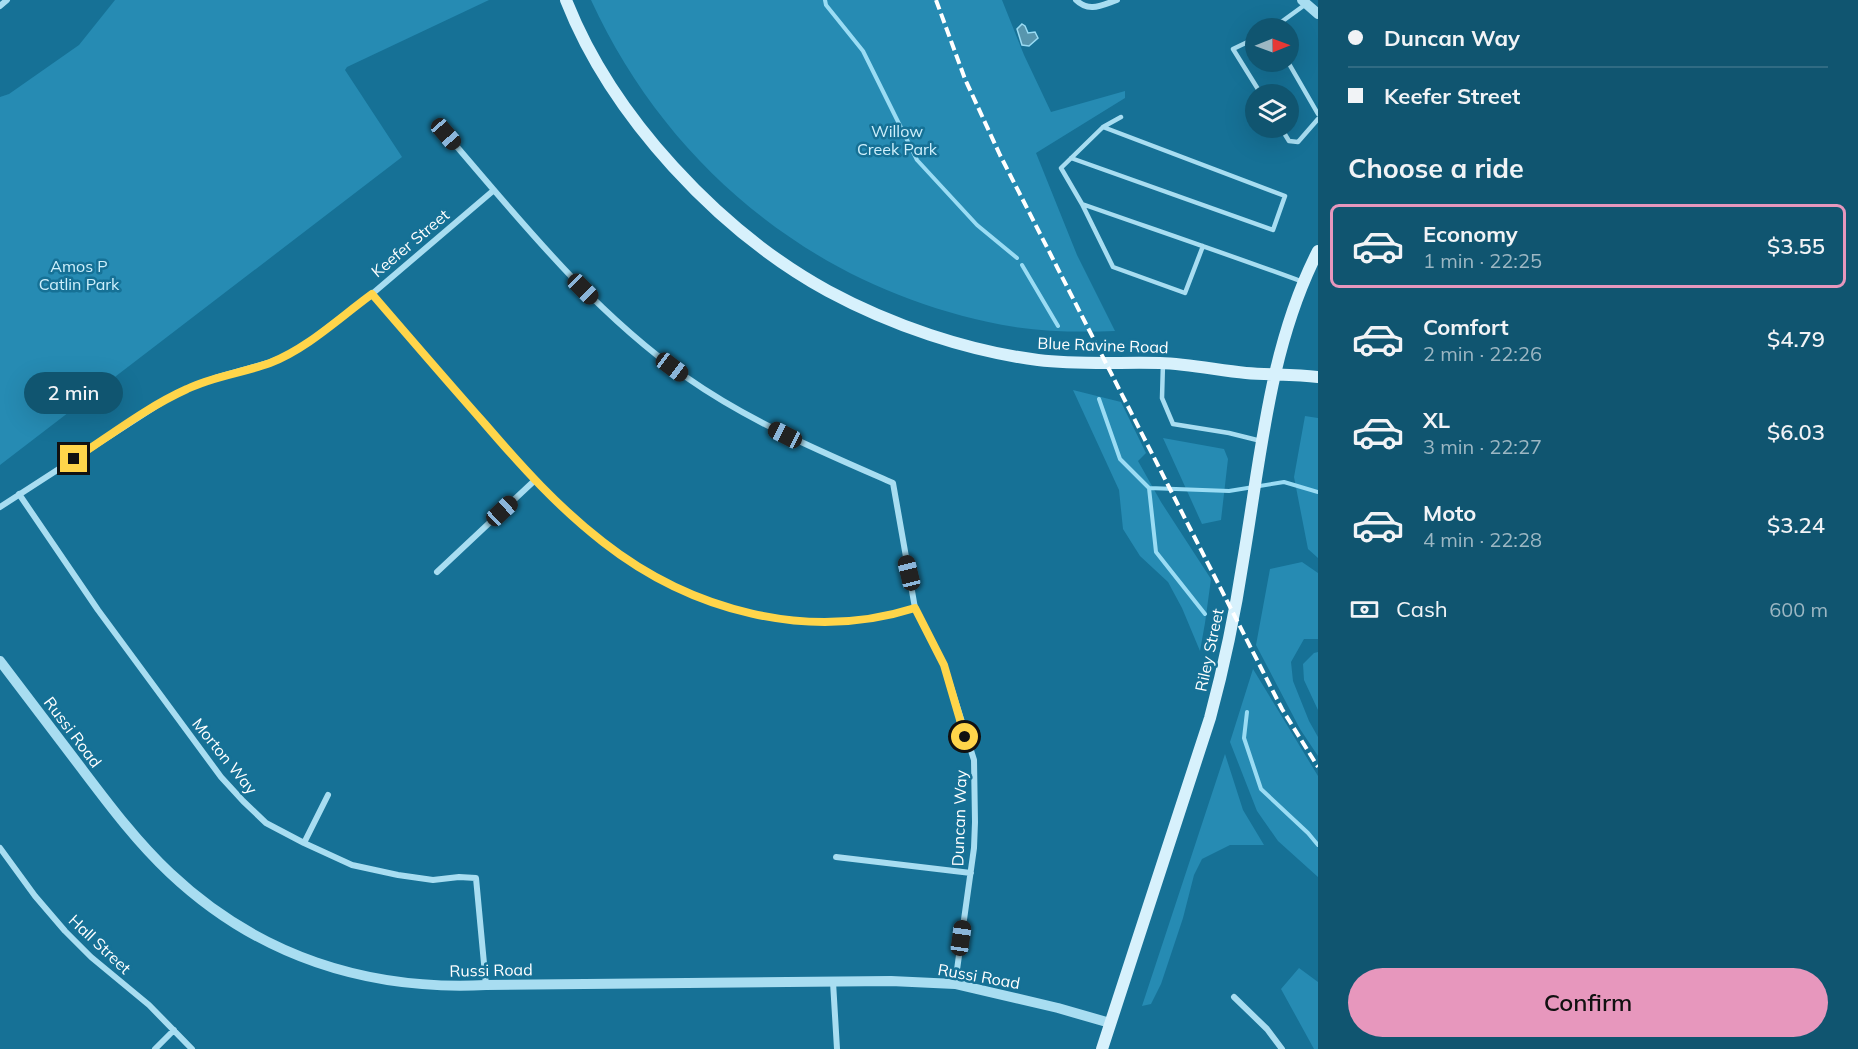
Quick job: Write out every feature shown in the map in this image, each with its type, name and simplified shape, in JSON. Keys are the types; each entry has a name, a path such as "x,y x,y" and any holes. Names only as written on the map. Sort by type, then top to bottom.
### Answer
{"main road":[{"name":"Blue Ravine Road","path":"566,0 609,83 642,130 696,190 757,244 826,290 884,318 940,338 1039,360 1163,363 1275,375 1318,377"},
{"name":"Riley Street","path":"1101,1049 1210,718 1230,637 1266,411 1286,328 1303,282 1318,251"}],"street":[{"path":"0,6 7,0"},
{"path":"1076,0 1082,6 1091,9 1118,0"},
{"path":"1304,2 1318,14"},
{"path":"446,134 494,190"},
{"name":"Keefer Street","path":"0,507 167,399 215,378 288,355 309,342 372,294 494,190"},
{"name":"Duncan Way","path":"494,190 571,277 607,313 686,377 743,413 785,435 893,483 915,608 944,665 974,760 975,822 971,873 955,984"},
{"path":"372,294 534,481 604,543 661,579 728,608 800,622 832,623 877,618 915,608"},
{"path":"437,572 534,481"},
{"name":"Morton Way","path":"19,494 98,610 221,777 266,823 352,865 433,880 476,878 486,984"},
{"name":"Russi Road","path":"0,660 122,823 170,873 221,915 278,948 320,964 387,980 453,986 891,981 955,984 1058,1008 1110,1023"},
{"path":"304,843 328,795"},
{"name":"Hall Street","path":"0,848 35,896 65,931 91,957 148,1005 192,1049"},
{"path":"836,858 971,873"},
{"path":"833,982 837,1049"},
{"path":"1234,997 1268,1029 1282,1049"},
{"path":"154,1049 174,1030"}],"lane":[{"path":"1285,18 1304,2"},
{"path":"1245,43 1233,49 1245,68"},
{"path":"1294,72 1318,114"},
{"path":"1121,117 1103,127 1061,168 1082,204 1113,267 1185,293 1203,246"},
{"path":"1287,138 1289,141 1298,142 1318,119"},
{"path":"1071,158 1273,230 1285,196 1103,127"},
{"path":"1082,204 1303,282"},
{"path":"1163,363 1162,398 1173,424 1261,441"}],"green space":[{"name":"Amos P Catlin Park","path":"115,0 489,0 347,67 345,70 402,157 0,465 0,97 9,94 79,45"},
{"name":"Willow Creek Park","path":"591,0 1002,0 1024,55 1051,112 1125,91 1125,98 1036,153 1077,255 1115,331 1027,329 946,311 880,287 819,256 762,217 710,172 664,120 624,63"},
{"path":"1073,390 1121,402 1146,453 1138,461 1161,502 1211,579 1200,651 1168,582 1140,556 1123,529 1119,490"},
{"path":"1305,416 1318,418 1318,558 1308,549 1294,477"},
{"path":"1163,438 1224,449 1228,459 1221,520 1202,524"},
{"path":"1302,562 1318,573 1318,639 1304,639 1291,662 1293,681 1318,737 1318,756 1300,729 1256,645 1270,569"},
{"path":"1318,652 1318,710 1304,680 1303,664"},
{"path":"1253,669 1318,776 1318,877 1278,841 1257,811 1230,742"},
{"path":"1225,754 1243,810 1264,845 1230,845 1202,859 1194,875 1183,918 1161,984 1151,1004 1142,1006"},
{"path":"1299,968 1318,982 1318,1049 1314,1049 1281,989"}],"shaded area":[{"path":"1022,24 1028,33 1035,32 1038,38 1029,46 1022,45 1017,29"}],"waterway":[{"path":"825,0 826,5 863,51 917,160 977,225 1017,258"},
{"path":"1022,265 1058,326"},
{"path":"1099,399 1120,459 1149,488 1156,552 1205,614"},
{"path":"1149,488 1229,491 1284,482 1318,492"},
{"path":"1247,712 1244,738 1261,789 1318,845"}],"railway":[{"path":"936,0 965,79 1000,155 1282,709 1318,767"}],"route":[{"path":"74,459 167,399 189,388 288,355 309,342 372,294 534,481 604,543 661,579 728,608 800,622 832,623 867,620 915,608 944,665 965,737"}]}
